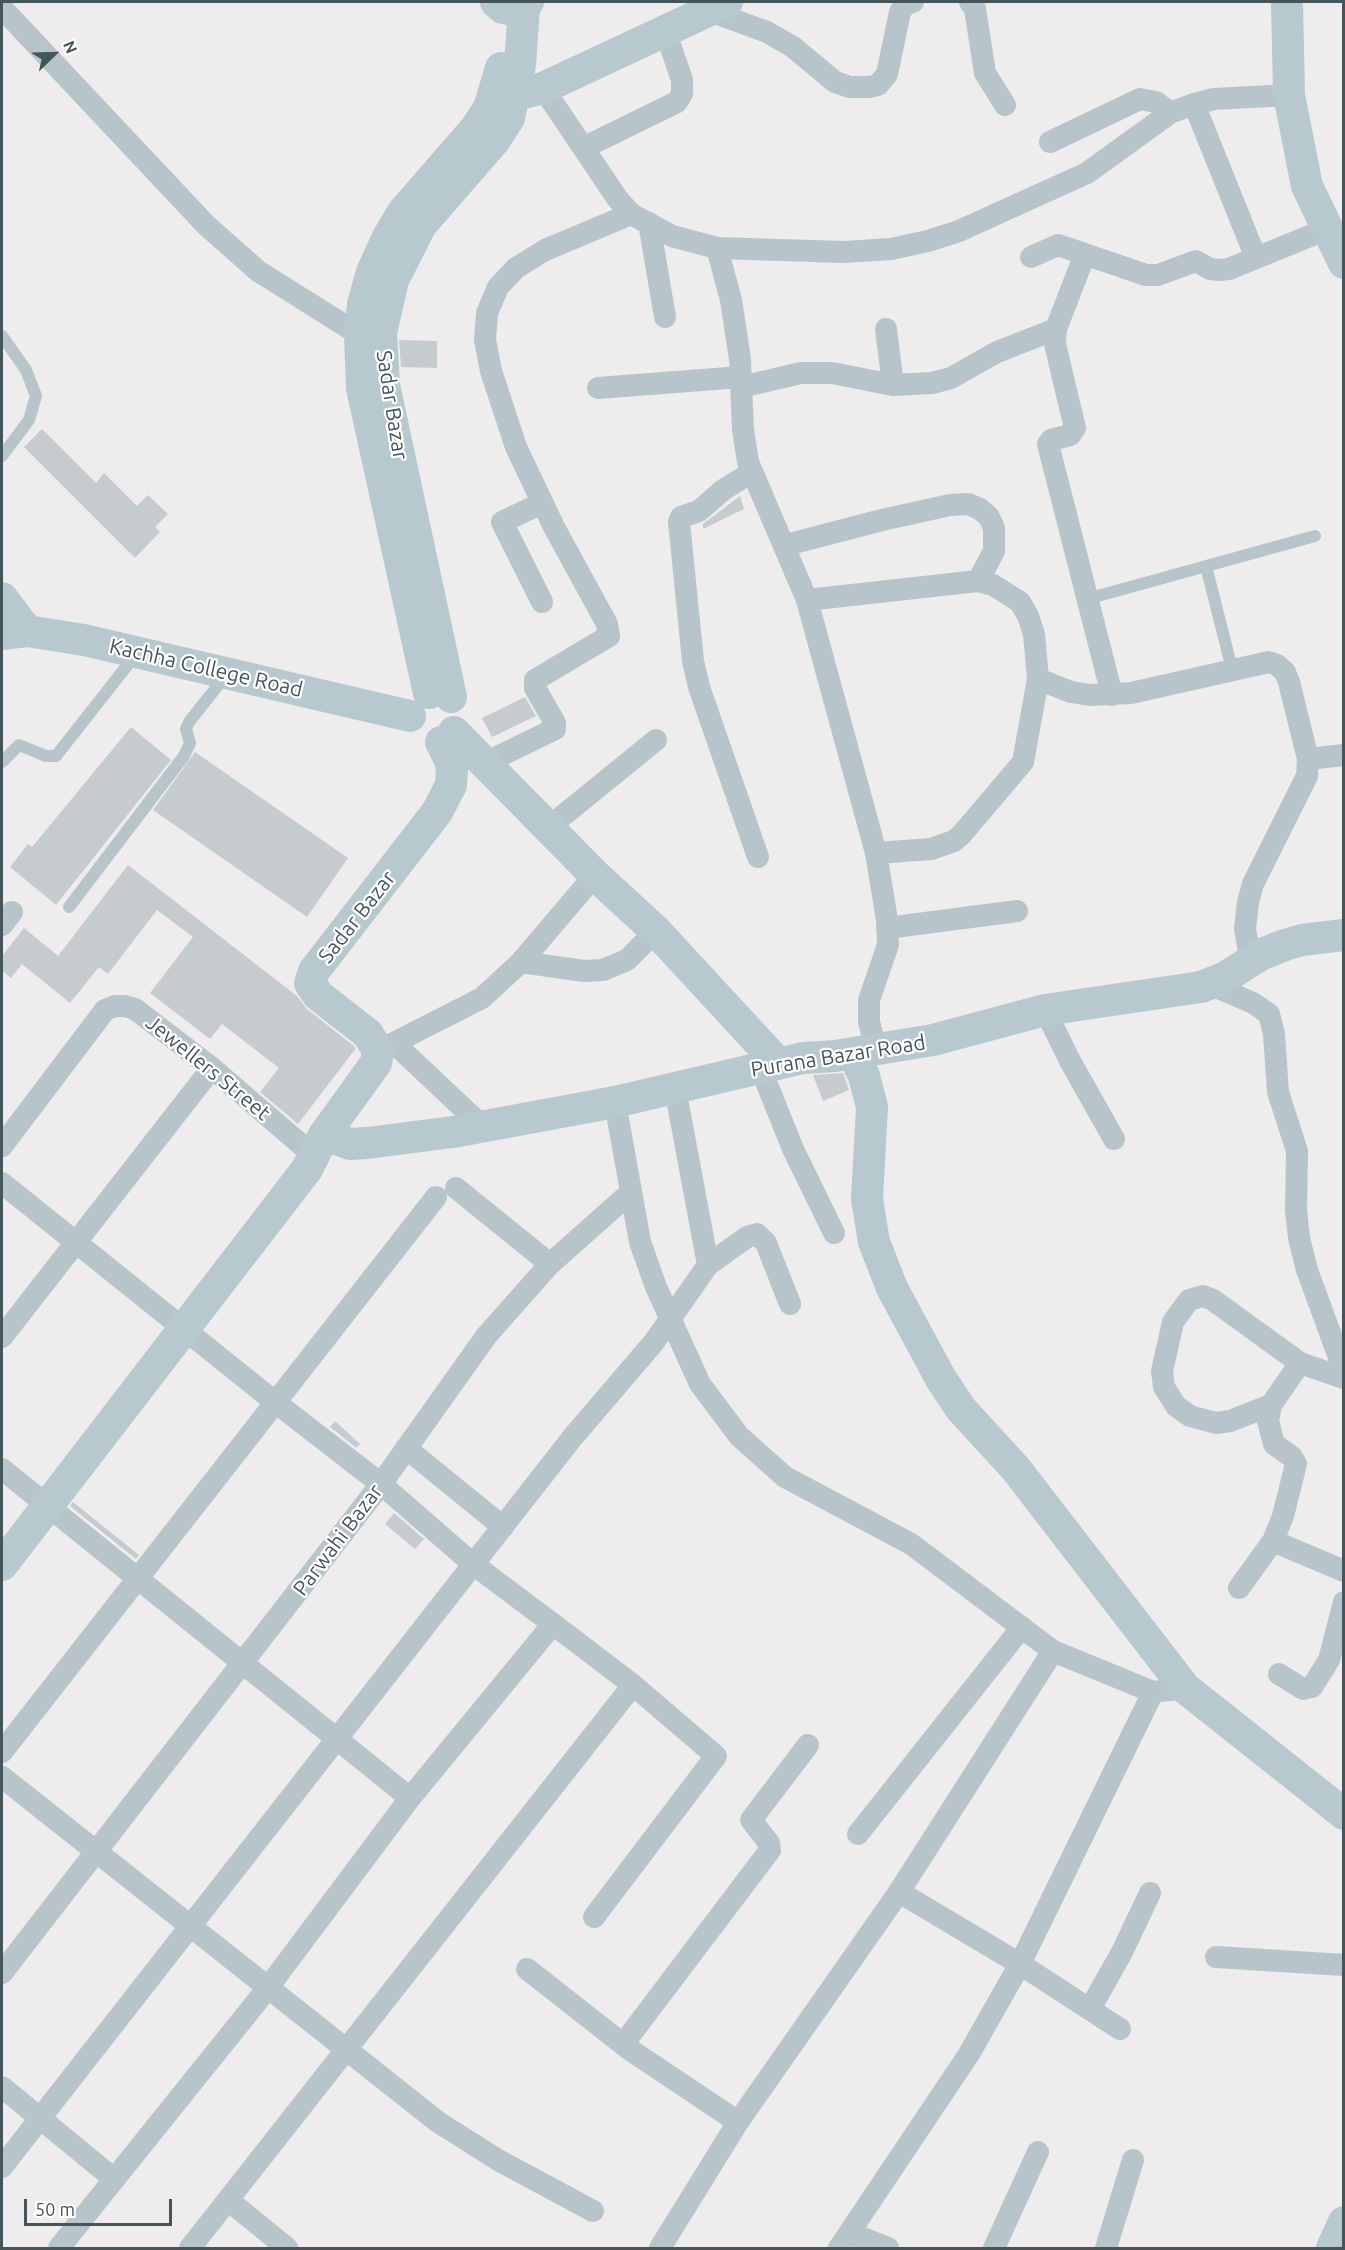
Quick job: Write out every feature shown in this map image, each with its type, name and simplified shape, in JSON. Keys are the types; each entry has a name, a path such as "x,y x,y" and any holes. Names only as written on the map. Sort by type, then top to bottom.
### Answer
{"street":[{"path":"913,2 906,4 900,12 887,74 878,85 850,87 835,82 793,47 717,6 518,92 583,148 617,198 640,219 672,236 717,248 844,252 891,249 959,231 1087,173 1170,113 1194,104 1214,99 1289,95"},
{"path":"970,2 975,9 985,73 1005,105"},
{"path":"1287,2 1289,95 1307,186 1344,263"},
{"name":"Sadar Bazar","path":"386,1047 318,995 310,983 314,971 437,812 451,785 452,771 448,737 459,713 430,702 384,385 371,343 363,304 388,237 403,212 476,128 518,92 506,40 514,5"},
{"path":"2,8 206,225 258,271 371,343"},
{"path":"583,148 677,102 682,94 682,80 665,30"},
{"path":"1050,142 1140,99 1156,102 1170,113"},
{"path":"1194,104 1256,258"},
{"path":"640,219 665,317"},
{"path":"484,763 555,729 555,723 535,688 535,680 607,640 609,636 608,624 542,503 516,447 491,371 485,340 487,313 498,287 516,268 545,250 640,219"},
{"path":"1031,257 1058,245 1146,275 1158,275 1196,261 1210,269 1229,269 1328,229"},
{"path":"717,248 731,300 741,382 743,430 752,472 786,545 807,600 876,853 888,945 869,1000 864,1076 872,1107 867,1198 874,1242 892,1288 941,1379 961,1409 1016,1469 1185,1688 1344,1814"},
{"path":"1085,254 1056,328 1056,344 1075,428 1070,435 1051,440 1048,444 1112,695"},
{"path":"598,388 741,382 801,373 832,373 893,385 932,384 951,378 997,352 1056,328"},
{"path":"886,329 893,385"},
{"path":"752,472 723,490 699,511 681,517 679,522 693,661 699,687 758,857"},
{"path":"542,503 502,522 542,602"},
{"path":"786,545 893,517 950,505 968,504 980,509 990,517 994,528 994,551 978,581"},
{"path":"807,600 978,581 1000,589 1020,602 1034,634 1038,679 1023,762 954,842 931,849 876,853"},
{"path":"2,598 14,633"},
{"name":"Kachha College Road","path":"14,633 84,640 228,673 430,702"},
{"path":"1038,679 1071,692 1112,695 1269,662 1285,672 1308,759 1307,776 1253,884 1245,929 1251,961"},
{"path":"430,702 413,731 420,738 448,737 484,763 595,875 656,931 769,1065 793,1149 834,1233"},
{"path":"549,827 656,740"},
{"path":"1308,759 1344,755"},
{"path":"2,1565 41,1499 314,1142 368,1075 386,1047 482,998 521,962 595,875"},
{"path":"887,928 1017,911"},
{"path":"521,962 584,971 603,970 627,960 656,931"},
{"name":"Purana Bazar Road","path":"314,1142 367,1143 615,1102 769,1065 933,1040 1046,1010 1172,993 1209,984 1262,954 1302,940 1344,936"},
{"path":"1209,984 1254,1003 1269,1014 1274,1034 1278,1092 1297,1151 1296,1210 1299,1238 1306,1270 1344,1371"},
{"name":"Jewellers Street","path":"2,1146 105,1010 115,1006 135,1009 314,1142"},
{"path":"1046,1010 1070,1061 1114,1139"},
{"path":"386,1047 481,1125"},
{"path":"2,1337 212,1068"},
{"path":"675,1088 708,1265"},
{"path":"615,1102 640,1242 669,1319 700,1384 739,1436 785,1477 910,1544 1053,1651 1153,1692 1185,1688"},
{"path":"2,1183 381,1484 473,1564 633,1684 715,1753 716,1759 594,1917"},
{"path":"2,1752 136,1577 446,1192 550,1264"},
{"name":"Parwahi Bazar","path":"2,1973 244,1664 381,1484 487,1335 550,1264 630,1193"},
{"path":"2,2167 473,1564 669,1319 708,1265 747,1237 757,1234 766,1243 790,1304"},
{"path":"1271,1405 1216,1424 1190,1416 1176,1406 1164,1387 1162,1371 1168,1339 1182,1309 1189,1300 1203,1296 1300,1363 1344,1378"},
{"path":"1239,1588 1273,1541 1296,1467 1294,1459 1274,1444 1270,1436 1268,1421 1271,1405 1300,1363"},
{"path":"406,1448 503,1527"},
{"path":"2,1469 410,1798"},
{"path":"2,1533 41,1499"},
{"path":"1273,1541 1344,1570"},
{"path":"1278,1674 1302,1689 1312,1688 1329,1660 1344,1602"},
{"path":"58,2248 267,1989 410,1798 553,1624"},
{"path":"858,1834 1022,1627"},
{"path":"660,2248 738,2122 899,1892 1053,1651"},
{"path":"190,2248 633,1684"},
{"path":"888,2248 844,2241 969,2055 1020,1964 1153,1692"},
{"path":"624,2043 770,1850 769,1843 751,1820 807,1744"},
{"path":"2,1777 267,1989 438,2122 498,2160 592,2211"},
{"path":"899,1892 1020,1964 1120,2029"},
{"path":"1090,2008 1122,1952 1150,1893"},
{"path":"1216,1957 1344,1965"},
{"path":"527,1969 624,2043 738,2122"},
{"path":"2,2087 114,2179"},
{"path":"994,2248 1038,2152"},
{"path":"1106,2248 1133,2160"},
{"path":"228,2200 287,2248"},
{"path":"1332,2248 1344,2222"}],"lane":[{"path":"2,336 26,370 36,396 29,420 2,456"},
{"path":"1087,599 1315,536"},
{"path":"1206,566 1232,669"},
{"path":"2,762 19,745 46,756 57,756 138,652"},
{"path":"69,907 184,756 190,743 186,729 189,722 228,673"}],"building":[{"path":"399,340 437,341 437,368 401,367"},
{"path":"42,429 96,483 104,473 137,506 148,495 168,514 155,527 160,532 135,558 24,447"},
{"path":"740,496 744,509 703,529 703,524"},
{"path":"525,697 536,716 492,737 482,718"},
{"path":"131,727 171,760 56,905 10,867 28,844 32,847"},
{"path":"195,752 348,858 307,917 153,810"},
{"path":"128,865 297,996 307,1009 356,1048 298,1124 260,1092 279,1068 222,1024 210,1039 150,993 193,937 157,910 108,974 99,967 70,1003 22,964 11,978 2,971 2,956 24,928 58,956"},
{"path":"843,1073 849,1090 823,1101 813,1075"},
{"path":"335,1421 360,1444 356,1448 330,1427"},
{"path":"73,1502 139,1555 136,1559 70,1506"},
{"path":"394,1513 424,1539 415,1549 385,1524"}]}
